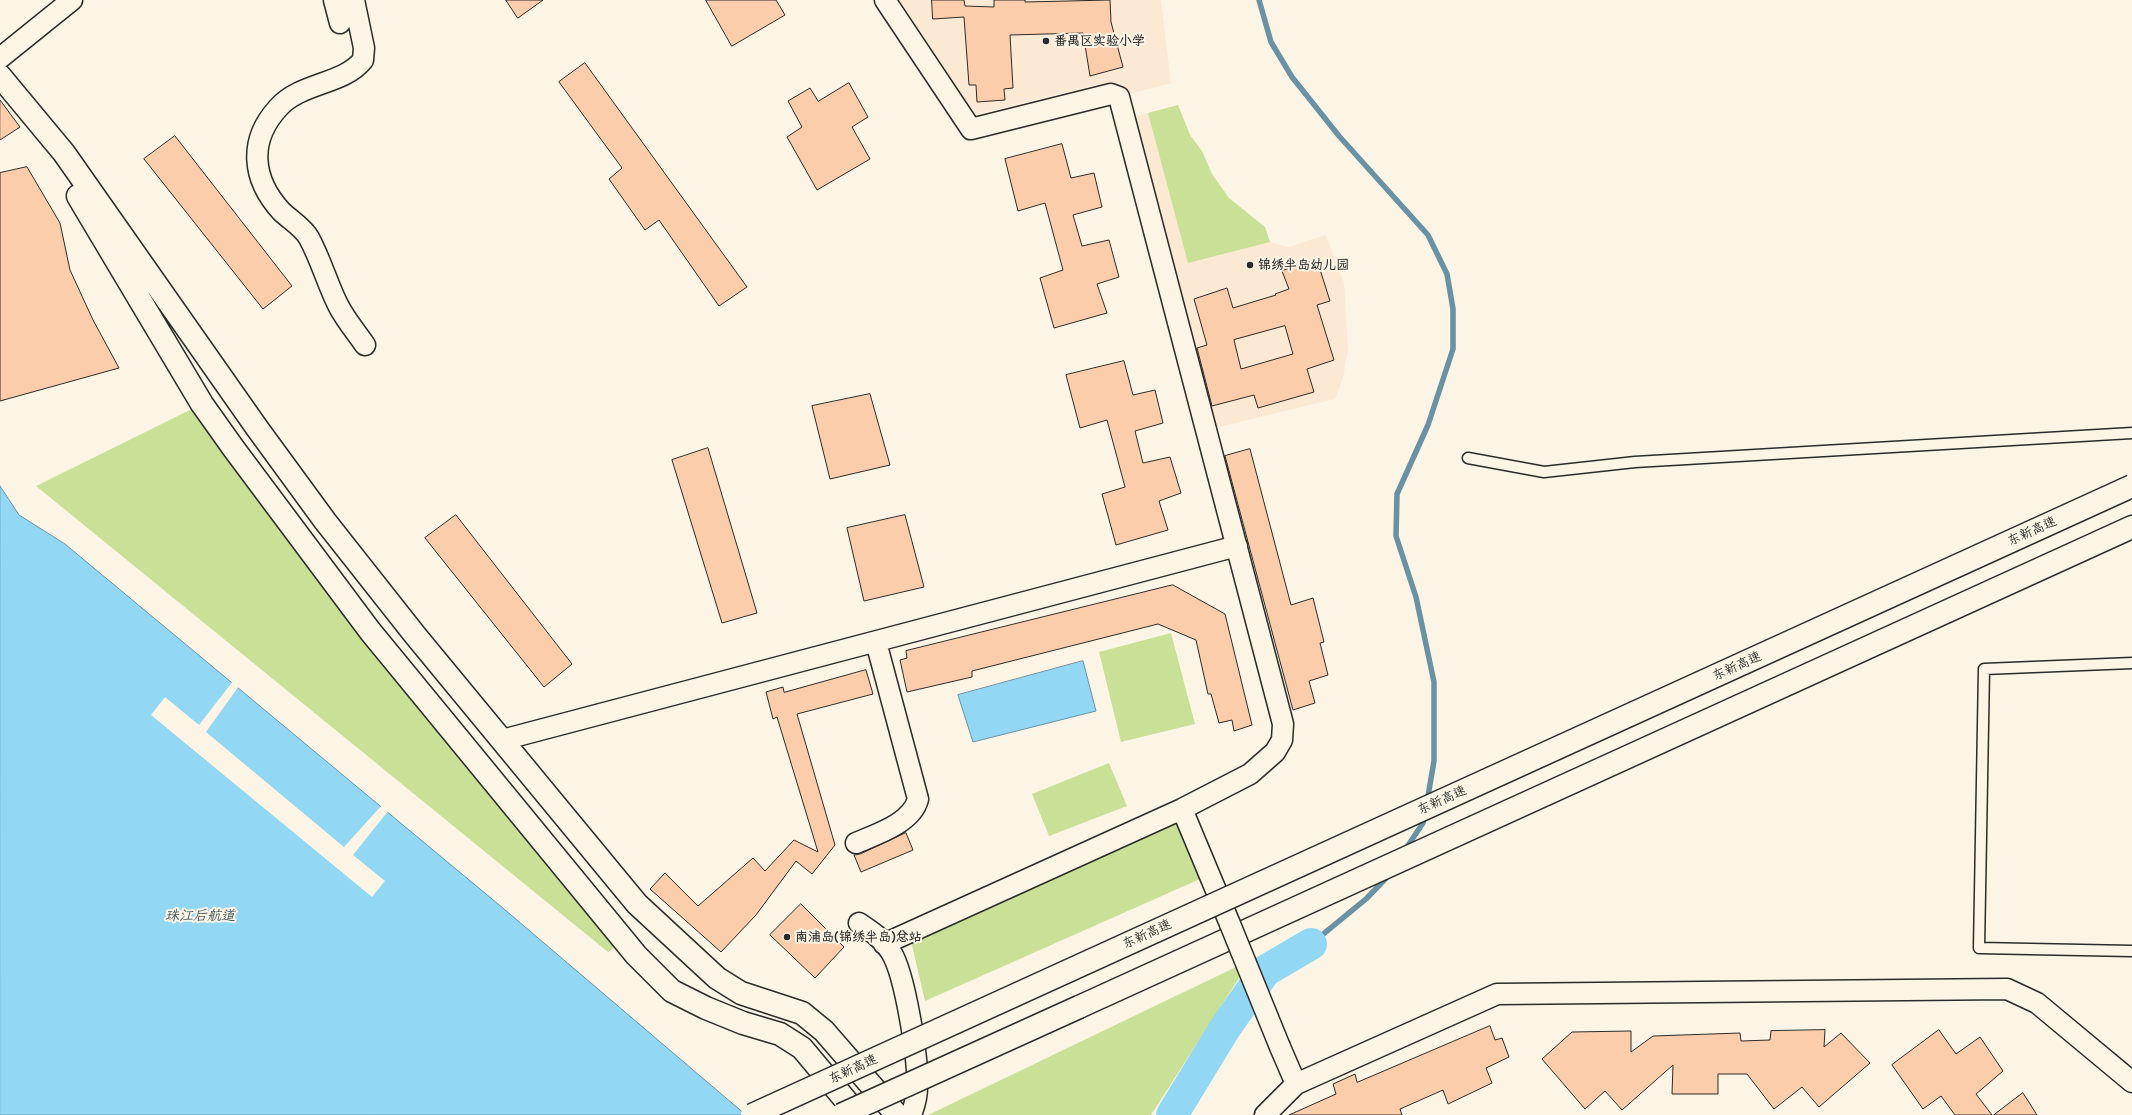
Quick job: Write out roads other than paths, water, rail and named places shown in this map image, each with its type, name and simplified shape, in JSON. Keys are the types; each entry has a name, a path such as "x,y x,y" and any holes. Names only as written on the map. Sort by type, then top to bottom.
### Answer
{"main road":[{"path":"0,76 49,134 325,521 637,904 717,978 741,993 802,1014 824,1032 897,1115"},
{"path":"49,134 56,160 202,404 234,449 370,631 632,950 672,991 735,1020 780,1034 802,1048 858,1115"},
{"name":"东新高速","path":"752,1115 2132,486"},
{"path":"841,1115 2132,527"}],"street":[{"path":"0,58 72,0"},
{"path":"334,0 340,23"},
{"path":"354,0 364,48 364,60 352,72 314,85 295,95 278,107 264,127 257,153 261,182 281,210 306,234 319,256 338,305 365,345"},
{"path":"884,944 1182,809 1250,774 1265,763 1282,740 1283,724 1120,97 1111,94 971,129 885,0"},
{"path":"502,740 1237,546"},
{"path":"856,843 894,825 916,807 918,799 876,642"},
{"path":"1182,809 1296,1084"},
{"path":"859,923 884,944 891,952 903,983 915,1056 918,1088 911,1115"},
{"path":"1265,1115 1296,1084 1497,994 2007,989 2038,1003 2132,1082"}],"lane":[{"path":"1468,458 1544,472 1635,462 2132,433"},
{"path":"2132,663 1984,669 1979,948 2132,951"}],"water":[{"name":"珠江后航道","path":"0,486 19,515 65,544 504,909 746,1115 0,1115"},
{"path":"1083,661 1096,711 973,742 958,695"}],"waterway":[{"path":"1259,0 1271,42 1292,77 1339,136 1428,235 1447,274 1453,309 1453,349 1428,425 1397,494 1396,536 1416,597 1434,682 1434,761 1427,802"},
{"path":"1405,850 1423,823 1425,814"},
{"path":"1311,944 1367,898 1390,874"},
{"path":"1172,1115 1225,1028 1265,971 1311,944"}],"place":[{"name":"番禺区实验小学","path":"1046,41"},
{"name":"锦绣半岛幼儿园","path":"1250,265"},
{"name":"南浦岛(锦绣半岛)总站","path":"787,937"}]}
